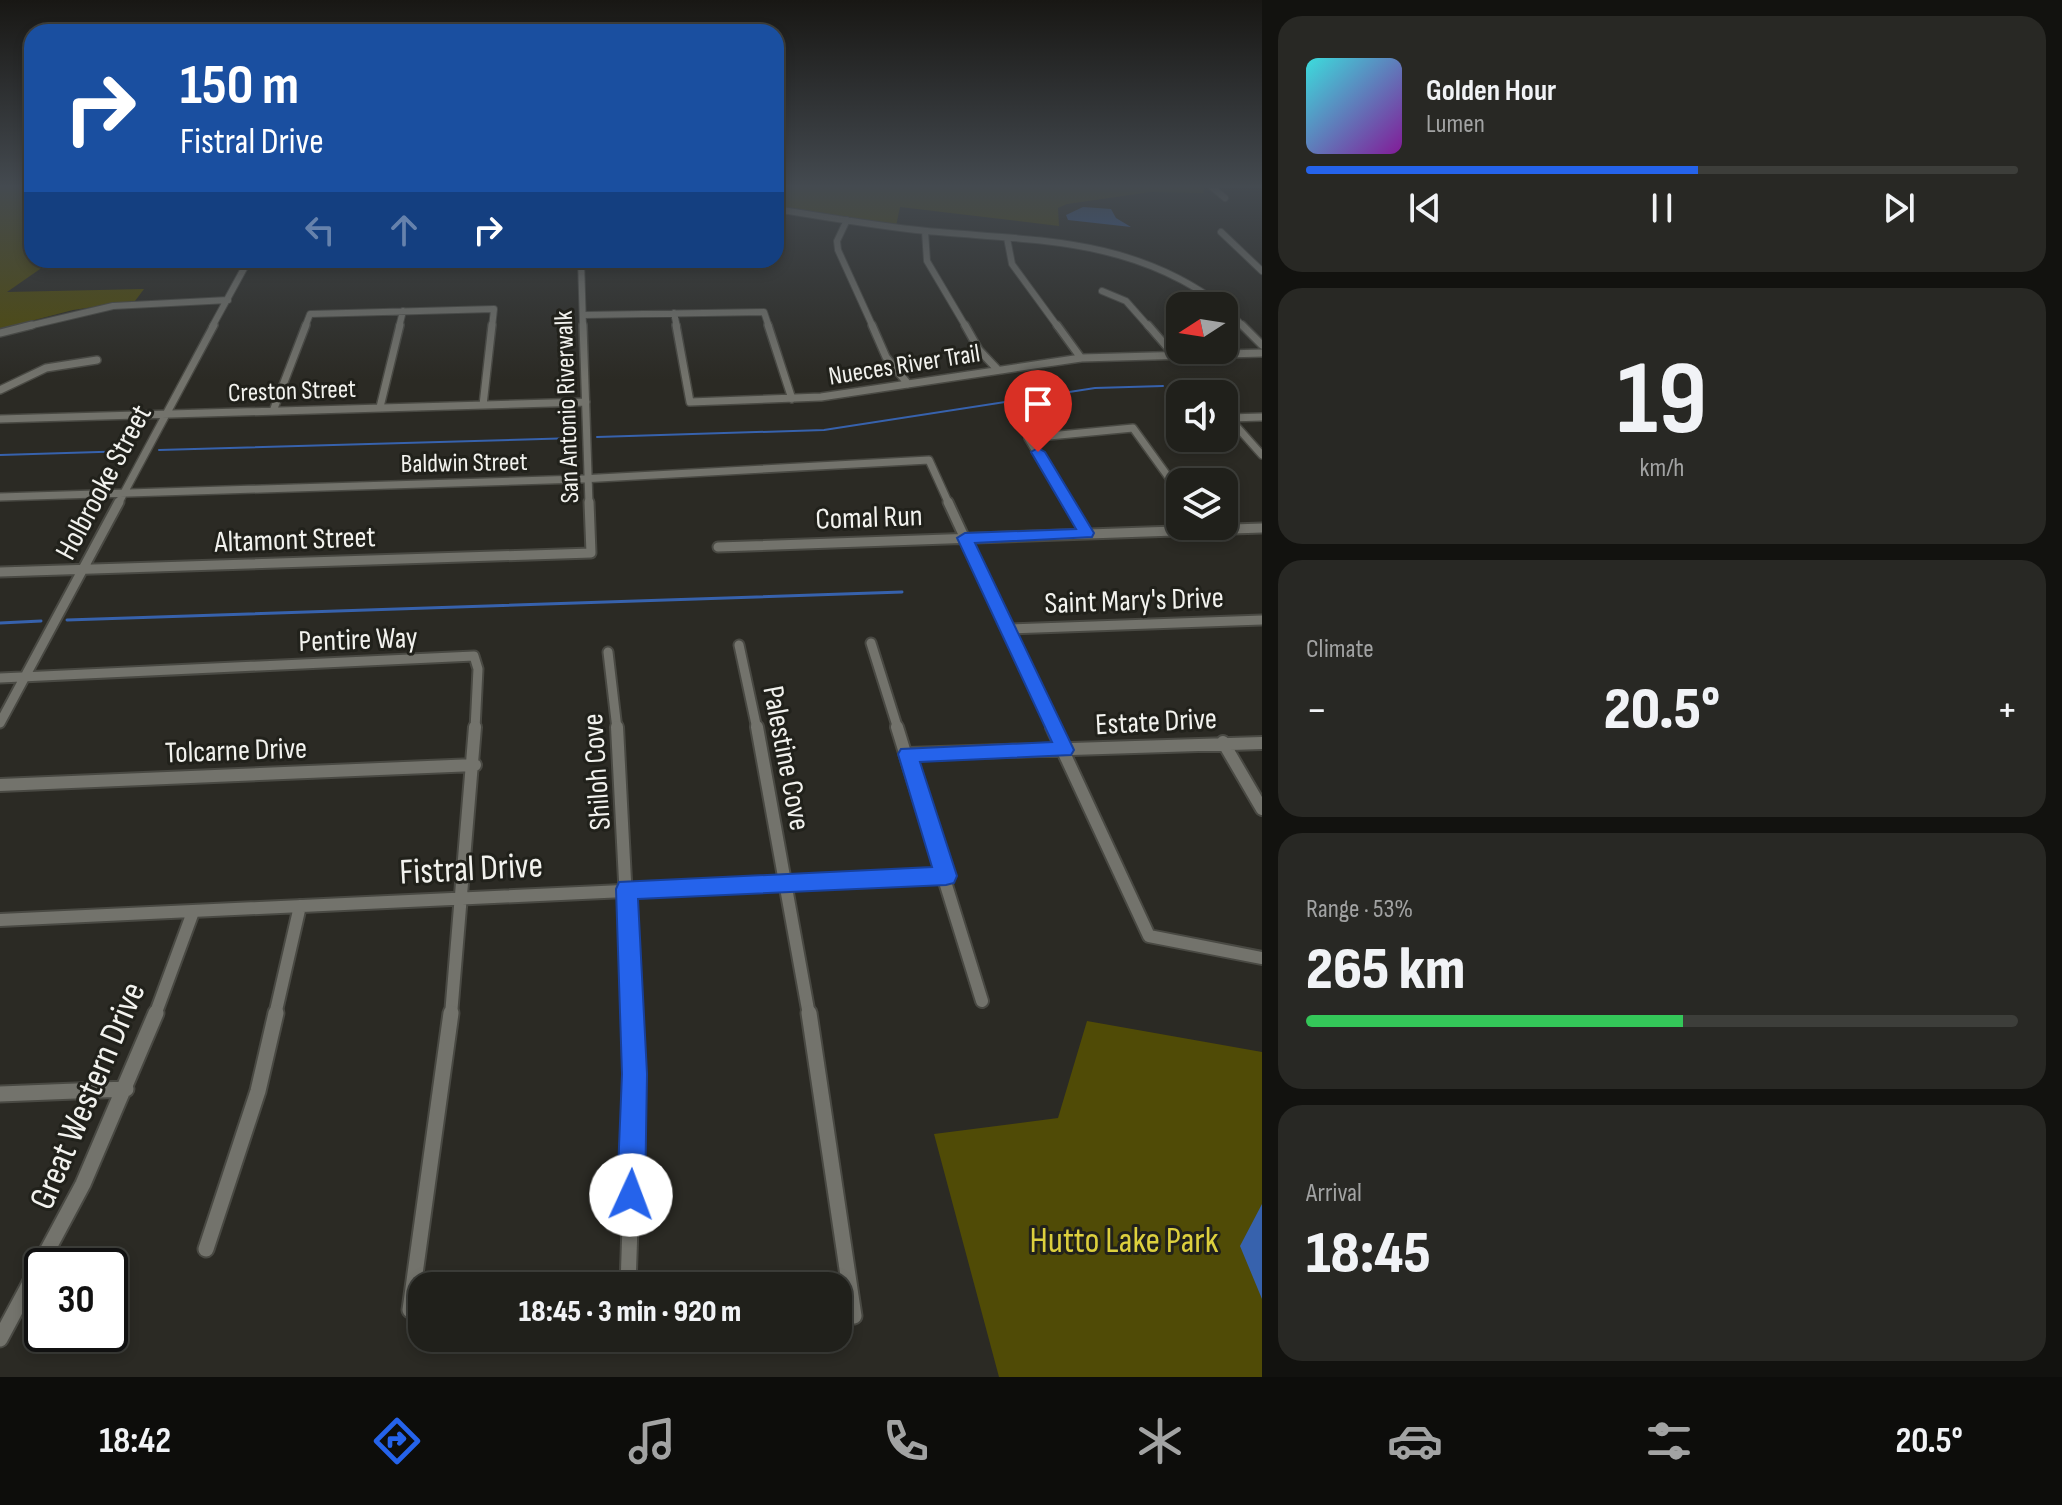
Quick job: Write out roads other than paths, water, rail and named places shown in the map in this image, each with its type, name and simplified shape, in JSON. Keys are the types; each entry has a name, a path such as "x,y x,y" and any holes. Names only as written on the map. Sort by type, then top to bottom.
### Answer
{"street":[{"path":"839,251 886,357 908,384"},
{"path":"926,251 927,261 979,350 998,370"},
{"path":"1010,251 1014,268 1081,358"},
{"path":"1103,251 1176,275 1201,292"},
{"path":"1241,251 1262,271"},
{"name":"Holbrooke Street","path":"0,723 244,268"},
{"name":"San Antonio Riverwalk","path":"581,268 591,553"},
{"path":"1102,291 1133,307 1166,346"},
{"path":"0,333 113,306 228,300"},
{"path":"273,411 310,314 494,309 483,405"},
{"path":"380,407 403,311"},
{"path":"583,315 764,312 792,399"},
{"name":"Nueces River Trail","path":"674,313 690,402 792,399 1081,358 1166,355"},
{"path":"1238,322 1262,345"},
{"name":"Nueces River Trail","path":"1238,354 1262,353"},
{"path":"0,390 41,371 97,360"},
{"name":"Creston Street","path":"0,419 586,402"},
{"path":"1262,417 1229,418 1262,455"},
{"path":"1086,533 1028,438 1133,428 1166,474"},
{"name":"Baldwin Street","path":"0,497 848,468 929,460 965,538"},
{"name":"Comal Run","path":"1238,528 1262,528"},
{"name":"Comal Run","path":"718,547 1166,530"},
{"path":"965,538 1149,936 1262,958"},
{"name":"Altamont Street","path":"0,572 591,553"},
{"name":"Saint Mary's Drive","path":"1008,629 1262,620"},
{"path":"871,643 946,876 982,1001"},
{"name":"Palestine Cove","path":"739,645 751,690 817,1060 854,1316"},
{"name":"Shiloh Cove","path":"608,652 620,753 635,1074 628,1272"},
{"name":"Pentire Way","path":"0,678 474,656 478,669 475,765 464,897 445,1083 416,1272"},
{"path":"1223,742 1262,809"},
{"name":"Estate Drive","path":"908,754 1262,743"},
{"name":"Tolcarne Drive","path":"0,785 475,765"},
{"name":"Fistral Drive","path":"0,920 785,881 946,876"},
{"path":"206,1249 258,1091 300,906"},
{"name":"Great Western Drive","path":"0,1339 70,1213 126,1089 193,912"},
{"path":"0,1094 126,1089"}],"water":[{"path":"1262,1204 1262,1299 1240,1246"}],"waterway":[{"path":"597,437 824,430 1095,388 1163,386"},
{"path":"159,450 576,438"},
{"path":"0,455 132,451"},
{"path":"67,620 902,592"},
{"path":"0,623 41,621"}],"park label":[{"name":"Hutto Lake Park","path":"1124,1239"}]}
